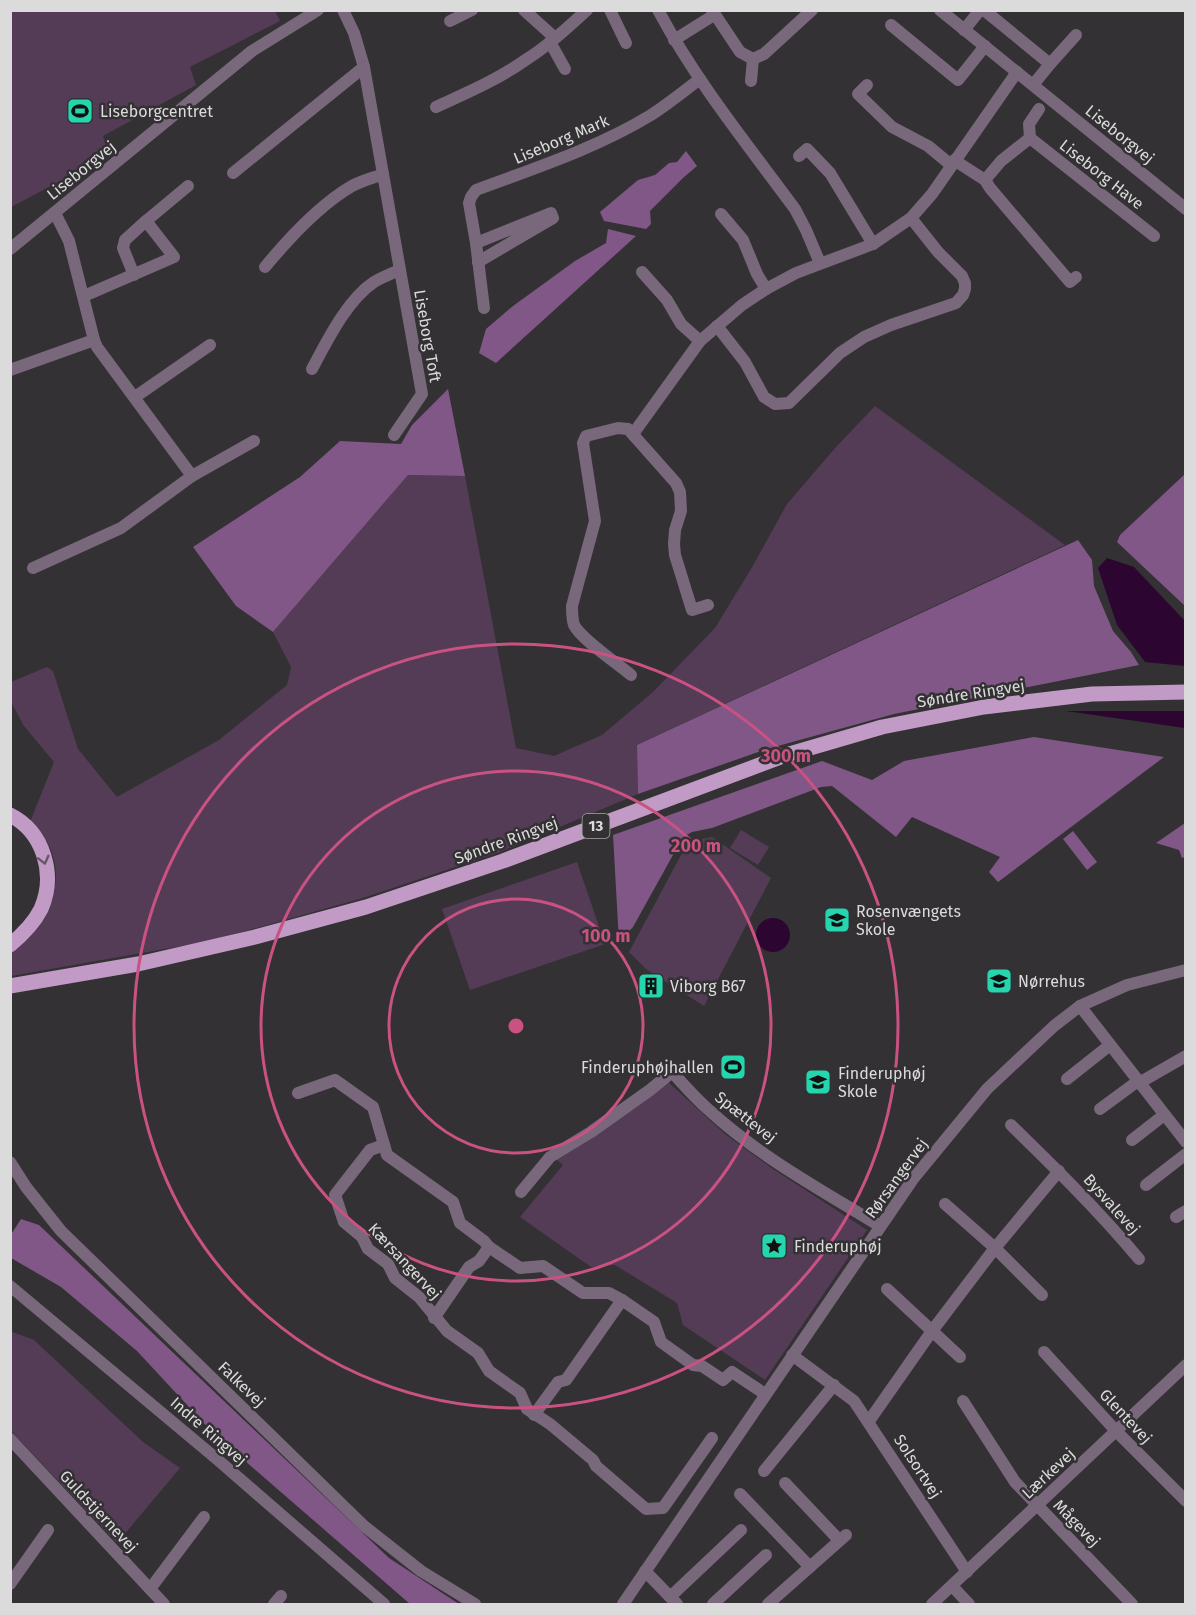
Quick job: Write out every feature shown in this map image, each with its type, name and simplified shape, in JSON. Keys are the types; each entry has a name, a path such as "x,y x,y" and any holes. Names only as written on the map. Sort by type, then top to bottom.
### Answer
{"main road":[{"name":"Søndre Ringvej","path":"10,986 138,964 255,938 366,907 503,861 786,755 882,727 984,707 1092,694 1185,692"},
{"path":"10,815 22,822 36,837 45,857 48,878 41,909 27,929 10,945"}],"street":[{"name":"Liseborgvej","path":"10,249 252,51 318,10"},
{"name":"Liseborg Toft","path":"342,10 354,33 364,67 422,394 394,435"},
{"path":"450,21 472,10"},
{"path":"524,10 552,40 565,69"},
{"path":"436,107 482,86 525,61 587,10"},
{"path":"610,10 626,43"},
{"path":"658,10 674,40 700,79 795,209 807,230 820,263"},
{"path":"753,59 764,54 812,10"},
{"name":"Liseborgvej","path":"940,10 1185,209"},
{"path":"964,30 982,10 1050,64"},
{"path":"674,40 713,13 740,52 753,59"},
{"path":"891,25 958,80 985,46"},
{"path":"1033,85 1076,35"},
{"path":"751,81 753,59"},
{"path":"233,173 364,67"},
{"path":"633,434 700,342 717,326 766,289 820,263 873,244 911,218 932,194 1017,72"},
{"name":"Liseborg Mark","path":"484,308 469,204 476,190 612,136 651,115 700,79"},
{"path":"867,85 858,94 892,127 985,180 990,189 1070,282 1076,277"},
{"path":"985,180 1001,161 1029,138 1029,124 1039,110"},
{"name":"Liseborg Have","path":"1029,138 1154,236"},
{"path":"799,156 807,149 830,173 873,244"},
{"path":"265,267 287,240 332,201 353,185 383,174"},
{"path":"134,275 123,248 125,240 188,186"},
{"path":"55,213 69,241 94,340 192,476"},
{"path":"476,243 551,213 554,218 478,262"},
{"path":"721,213 743,240 766,289"},
{"path":"717,326 745,362 764,397 775,404 789,403 840,353 864,337 891,325 956,303 963,295 965,283 962,276 938,252 911,218"},
{"path":"84,296 174,257 146,221"},
{"name":"Liseborg Toft","path":"312,369 331,333 358,297 373,283 399,270"},
{"path":"642,272 668,300 681,324 700,342"},
{"path":"10,370 94,340"},
{"path":"135,397 210,345"},
{"path":"631,675 584,637 574,625 572,616 572,606 595,521 583,443 586,436 618,428 628,429 676,483 682,501 675,530 675,555 692,610 708,605"},
{"path":"33,568 121,528 192,476 254,441"},
{"name":"Rørsangervej","path":"622,1605 913,1179 987,1089 1054,1026 1080,1006 1126,985 1185,970"},
{"path":"1080,1006 1185,1142"},
{"path":"1067,1079 1110,1045"},
{"path":"1100,1109 1138,1082 1185,1056"},
{"name":"Spættevej","path":"521,1192 550,1157 591,1132 672,1072 710,1111 738,1135 880,1227"},
{"path":"298,1093 335,1080 373,1107 387,1155 453,1202 460,1222 489,1247 520,1268 543,1266 583,1293 609,1293 654,1322 661,1342 693,1365 702,1366 723,1380 732,1372 765,1394"},
{"path":"1132,1140 1164,1115"},
{"name":"Bysvalevej","path":"1011,1125 1059,1171 1116,1231 1139,1259"},
{"name":"Kærsangervej","path":"384,1144 370,1150 335,1195 344,1222 362,1237 368,1249 388,1264 395,1278 419,1297 447,1331 478,1353 489,1371 520,1393 527,1409 550,1424 593,1460 596,1466 646,1509 663,1508 678,1523"},
{"path":"1146,1185 1185,1155"},
{"name":"Falkevej","path":"10,1162 26,1187 61,1231 364,1526 421,1571 475,1605"},
{"name":"Bysvalevej","path":"869,1420 932,1330 995,1248 1059,1171"},
{"path":"945,1204 995,1248 1042,1295"},
{"name":"Kærsangervej","path":"434,1318 469,1267 479,1261 489,1247"},
{"name":"Indre Ringvej","path":"10,1286 192,1437 384,1605"},
{"path":"887,1289 960,1357"},
{"path":"534,1415 558,1382 566,1380 622,1300"},
{"name":"Glentevej","path":"1044,1352 1116,1431 1185,1501"},
{"name":"Solsortvej","path":"792,1355 854,1401 869,1420 967,1572"},
{"name":"Lærkevej","path":"932,1605 1185,1365"},
{"path":"764,1471 834,1385"},
{"name":"Mågevej","path":"963,1401 1015,1482 1132,1605"},
{"path":"663,1508 712,1438"},
{"name":"Guldstjernevej","path":"10,1439 164,1605"},
{"path":"768,1605 843,1537 785,1483"},
{"path":"740,1494 810,1567"},
{"path":"150,1589 204,1517"},
{"path":"10,1584 48,1530"},
{"path":"645,1571 673,1601 741,1530"},
{"path":"713,1605 766,1555"},
{"path":"952,1586 969,1605"}],"shaded area":[{"name":"Liseborgcentret","path":"11,11 275,11 280,21 190,67 196,85 103,136 110,155 11,207"},
{"path":"686,151 697,166 650,211 651,224 646,229 604,221 600,212 638,180 655,175 669,163 677,162"},
{"path":"608,229 636,236 496,363 479,353 486,329 513,306 575,261 606,243"},
{"path":"448,389 465,476 408,475 273,632 236,606 193,547 300,477 340,441 401,444 412,425"},
{"path":"875,406 1065,545 637,745 638,794 500,852 363,898 210,941 11,976 11,950 41,917 53,893 56,879 55,864 49,845 30,822 54,762 24,726 12,704 11,682 47,667 53,671 78,749 117,797 219,740 287,685 291,667 273,632 408,475 465,476 516,748 554,756 602,735 653,692 715,628 787,504"},
{"path":"1185,474 1185,606 1117,542 1120,535"},
{"path":"1078,540 1092,560 1094,586 1113,631 1139,665 894,714 767,749 638,794 637,745"},
{"path":"1107,558 1134,567 1185,621 1185,666 1145,662 1117,625 1098,568"},
{"path":"1066,711 1185,711 1185,728"},
{"path":"1034,737 1164,757 998,882 989,872 1000,857 912,817 896,837 832,786 821,787 683,837 633,927 619,942 613,835 822,761 872,780 904,761"},
{"path":"1185,823 1185,857 1182,858 1179,850 1156,843"},
{"path":"741,830 769,847 758,865 730,848"},
{"path":"1073,831 1097,862 1087,870 1063,839"},
{"path":"712,837 771,878 704,1006 646,969 629,952 688,842"},
{"path":"577,862 605,944 470,990 442,909"},
{"path":"773,918 785,923 790,935 785,947 773,952 761,947 756,935 761,923"},
{"path":"668,1082 725,1134 773,1169 867,1230 765,1380 683,1325 677,1303 615,1265 591,1267 520,1217 563,1165 556,1159"},
{"path":"21,1219 39,1225 389,1558 459,1604 410,1604 214,1434 137,1351 61,1287 11,1258 10,1236"},
{"path":"10,1331 34,1340 143,1442 180,1468 117,1543 11,1431"}],"place":[{"name":"Liseborgcentret","path":"80,111"},
{"name":"Rosenvængets Skole","path":"837,920"},
{"name":"Nørrehus","path":"999,981"},
{"name":"Viborg B67","path":"651,986"},
{"name":"Finderuphøjhallen","path":"733,1067"},
{"name":"Finderuphøj Skole","path":"818,1082"},
{"name":"Finderuphøj","path":"774,1246"}]}
